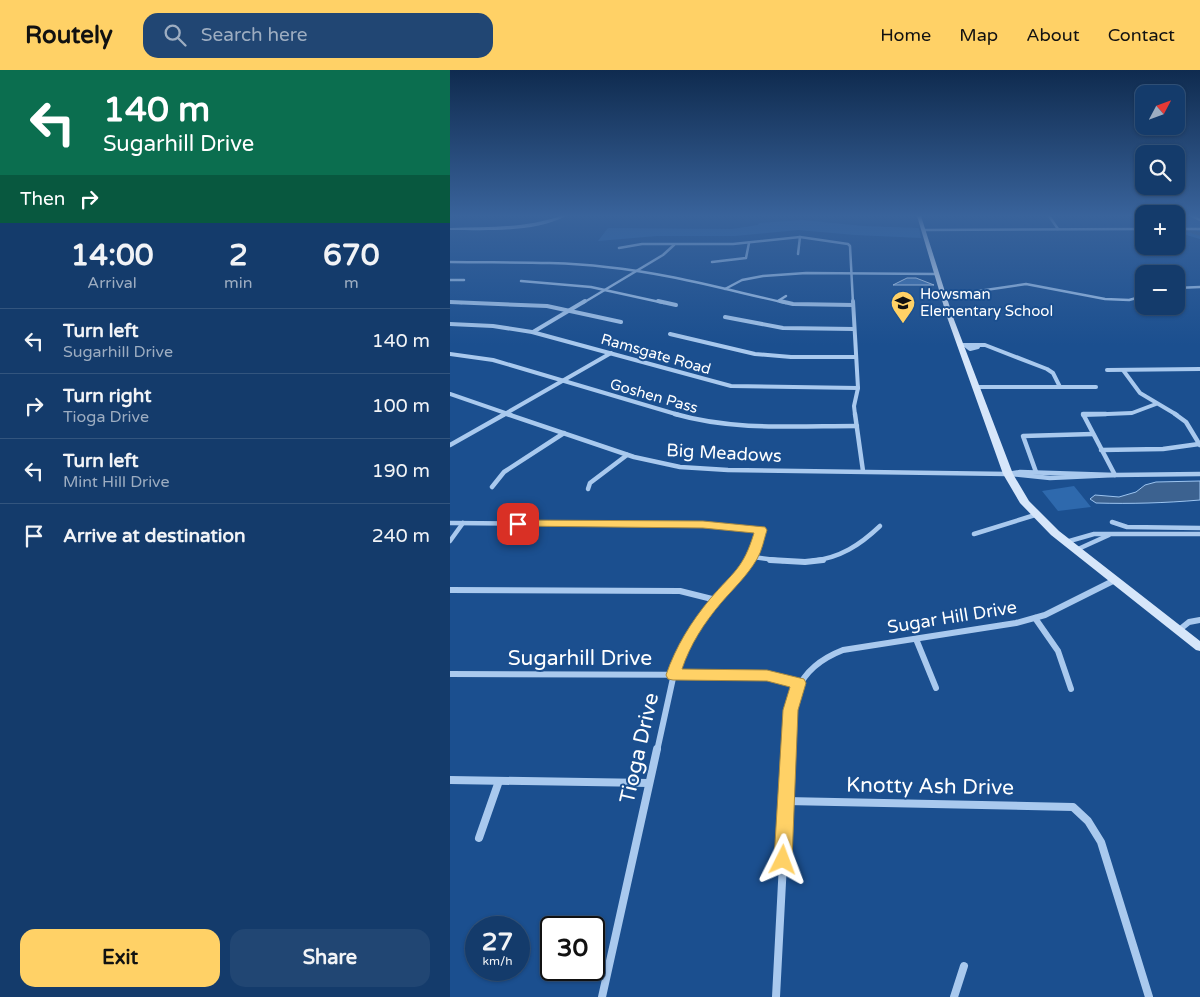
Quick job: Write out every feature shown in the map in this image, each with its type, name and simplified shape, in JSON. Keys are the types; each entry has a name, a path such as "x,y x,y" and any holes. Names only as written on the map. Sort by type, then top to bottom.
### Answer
{"main road":[{"path":"933,259 942,291 964,346 976,386 1008,474 1019,496 1035,515 1075,550 1200,647"}],"street":[{"path":"549,263 553,259"},
{"path":"532,332 656,259"},
{"path":"712,262 735,259"},
{"path":"850,259 858,388 858,396 854,406 862,471"},
{"path":"450,262 549,263 635,271 801,305 853,305"},
{"path":"725,290 742,280 759,276 851,273 937,274"},
{"path":"450,280 464,280"},
{"path":"521,281 605,289 676,305"},
{"path":"942,291 977,291 1026,284 1105,300 1135,298"},
{"path":"1185,288 1200,287"},
{"path":"778,301 786,296"},
{"path":"450,302 504,302 570,310 621,322"},
{"path":"725,317 783,328 854,329"},
{"name":"Ramsgate Road","path":"450,324 493,326 532,332 731,386 858,388"},
{"path":"670,334 755,354 791,357 856,357"},
{"path":"964,346 988,346"},
{"path":"964,346 988,346 1047,369 1053,373 1060,387"},
{"path":"450,445 611,353"},
{"name":"Goshen Pass","path":"450,354 493,360 704,422 731,425 857,426"},
{"path":"1108,370 1198,369 1200,375"},
{"path":"1102,450 1163,449 1200,445 1192,429 1181,417 1140,393 1123,370"},
{"path":"976,386 1096,387"},
{"name":"Big Meadows","path":"451,395 627,455 656,463 704,469 1008,474 1050,478 1108,477 1115,475"},
{"path":"1115,475 1083,414 1132,413 1156,404"},
{"path":"492,487 504,472 564,433"},
{"path":"1036,472 1022,438 1023,436 1093,434"},
{"path":"588,489 590,483 627,455"},
{"name":"Big Meadows","path":"1008,474 1036,472 1105,473 1115,475 1200,474"},
{"path":"974,534 1035,515"},
{"path":"1112,522 1127,528 1200,528"},
{"path":"450,524 463,524"},
{"path":"450,541 463,524"},
{"name":"Tioga Drive","path":"463,524 703,524 761,530 753,557 738,578 716,600 686,642 673,675 602,997"},
{"path":"753,557 789,562 830,558 854,549 880,526"},
{"path":"1088,534 1097,541"},
{"path":"1066,542 1088,534 1200,534"},
{"path":"1075,550 1110,535"},
{"name":"Sugar Hill Drive","path":"799,683 815,664 836,652 851,648 998,627 1036,618 1114,580"},
{"path":"450,590 680,592 716,600"},
{"path":"1036,618 1046,631 1064,663 1071,689"},
{"path":"1179,630 1189,622 1200,620"},
{"path":"916,639 936,688"},
{"name":"Sugarhill Drive","path":"450,674 767,676 799,683"},
{"path":"776,997 791,710 799,683"},
{"path":"450,780 649,783"},
{"path":"479,838 499,781"},
{"name":"Knotty Ash Drive","path":"786,801 1073,807 1088,820 1101,842 1149,997"},
{"path":"954,997 964,966"}],"shaded area":[{"path":"1200,481 1200,500 1096,503 1090,499 1095,495 1119,497 1136,492 1145,485 1156,482"},
{"path":"1074,486 1091,507 1058,511 1042,491"}],"building":[{"path":"907,278 916,278 934,285 893,285"}],"place":[{"name":"Howsman Elementary School","path":"903,324"}],"route":[{"path":"518,524 703,524 761,530 753,557 738,578 716,600 699,622 681,652 673,675 754,675 780,678 799,683 792,699 791,710 783,860"}]}
